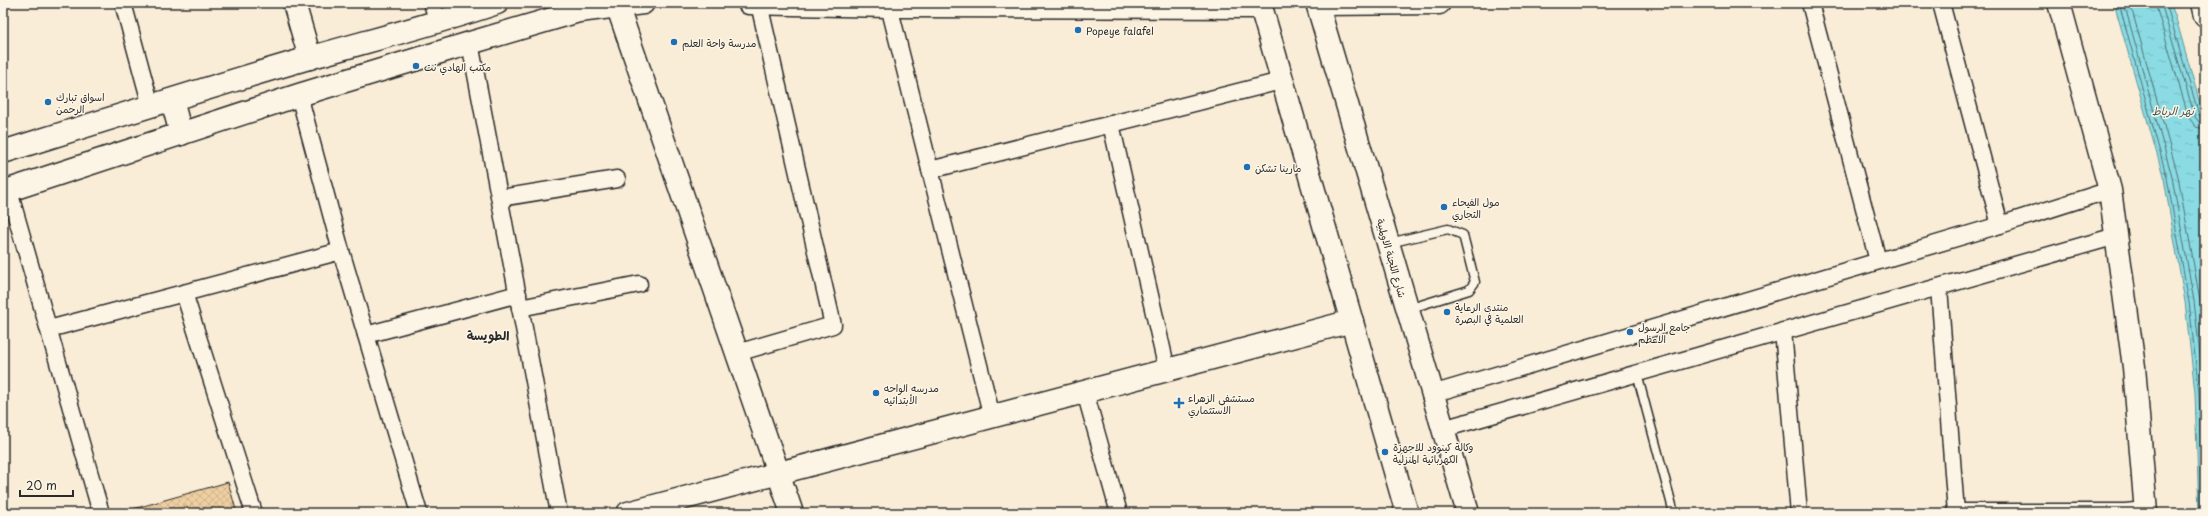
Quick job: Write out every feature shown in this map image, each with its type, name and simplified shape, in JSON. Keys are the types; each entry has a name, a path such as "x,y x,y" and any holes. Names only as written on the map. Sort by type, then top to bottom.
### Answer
{"main road":[{"path":"294,3 310,58"},
{"path":"3,152 310,58 435,13 497,3"},
{"path":"6,192 299,95 579,10 643,3"},
{"path":"754,3 889,6 1260,5 1407,513"},
{"path":"1317,4 1439,3"},
{"path":"2059,3 2110,190 2134,367 2146,511"},
{"path":"2202,3 2205,16"},
{"name":"شارع اللجنة الاولمبية","path":"1317,4 1468,513"},
{"path":"617,5 792,513"},
{"path":"172,100 181,134"},
{"path":"628,513 1352,321"}],"street":[{"path":"123,3 151,106"},
{"path":"737,353 833,326 754,3"},
{"path":"1810,3 1878,261"},
{"path":"1941,3 2000,225"},
{"path":"889,6 992,416"},
{"path":"470,43 559,513"},
{"path":"930,170 1281,81"},
{"path":"299,95 341,251 419,513"},
{"path":"1111,124 1166,370"},
{"path":"500,198 617,179"},
{"path":"1432,394 2000,225 2110,190"},
{"path":"6,192 49,329 101,513"},
{"path":"1443,429 2116,236"},
{"path":"49,329 341,251"},
{"path":"366,335 519,301 639,284"},
{"path":"1939,287 1956,512 2146,511"},
{"path":"184,293 254,513"},
{"path":"1783,331 1799,513"},
{"path":"1085,392 1119,513"}],"lane":[{"path":"1388,243 1448,230 1463,235 1475,282 1469,290 1408,309"},
{"path":"1636,374 1674,513"}],"water":[{"name":"نهر الرباط","path":"2114,3 2170,3 2175,15 2205,121 2205,513 2199,513 2195,393 2185,302 2164,179"}],"building":[{"path":"228,482 237,513 134,513 133,509"}],"place":[{"name":"Popeye falafel","path":"1078,30"},
{"name":"مدرسة واحة العلم","path":"674,42"},
{"name":"مكتب الهادي نت","path":"416,66"},
{"name":"اسواق تبارك الرحمن","path":"48,102"},
{"name":"مارينا تشكن","path":"1247,167"},
{"name":"مول الفيحاء التجاري","path":"1444,207"},
{"name":"منتدى الرعاية العلمية في البصرة","path":"1447,312"},
{"name":"جامع الرسول الاعظم","path":"1630,332"},
{"name":"مدرسه الواحه الأبتدائيه","path":"876,393"},
{"name":"مستشفى الزهراء الاستثماري","path":"1179,403"},
{"name":"وكالة كينوود للاجهزة الكهربائية المنزلية","path":"1385,452"}],"district":[{"name":"الطويسة","path":"488,335"}]}
